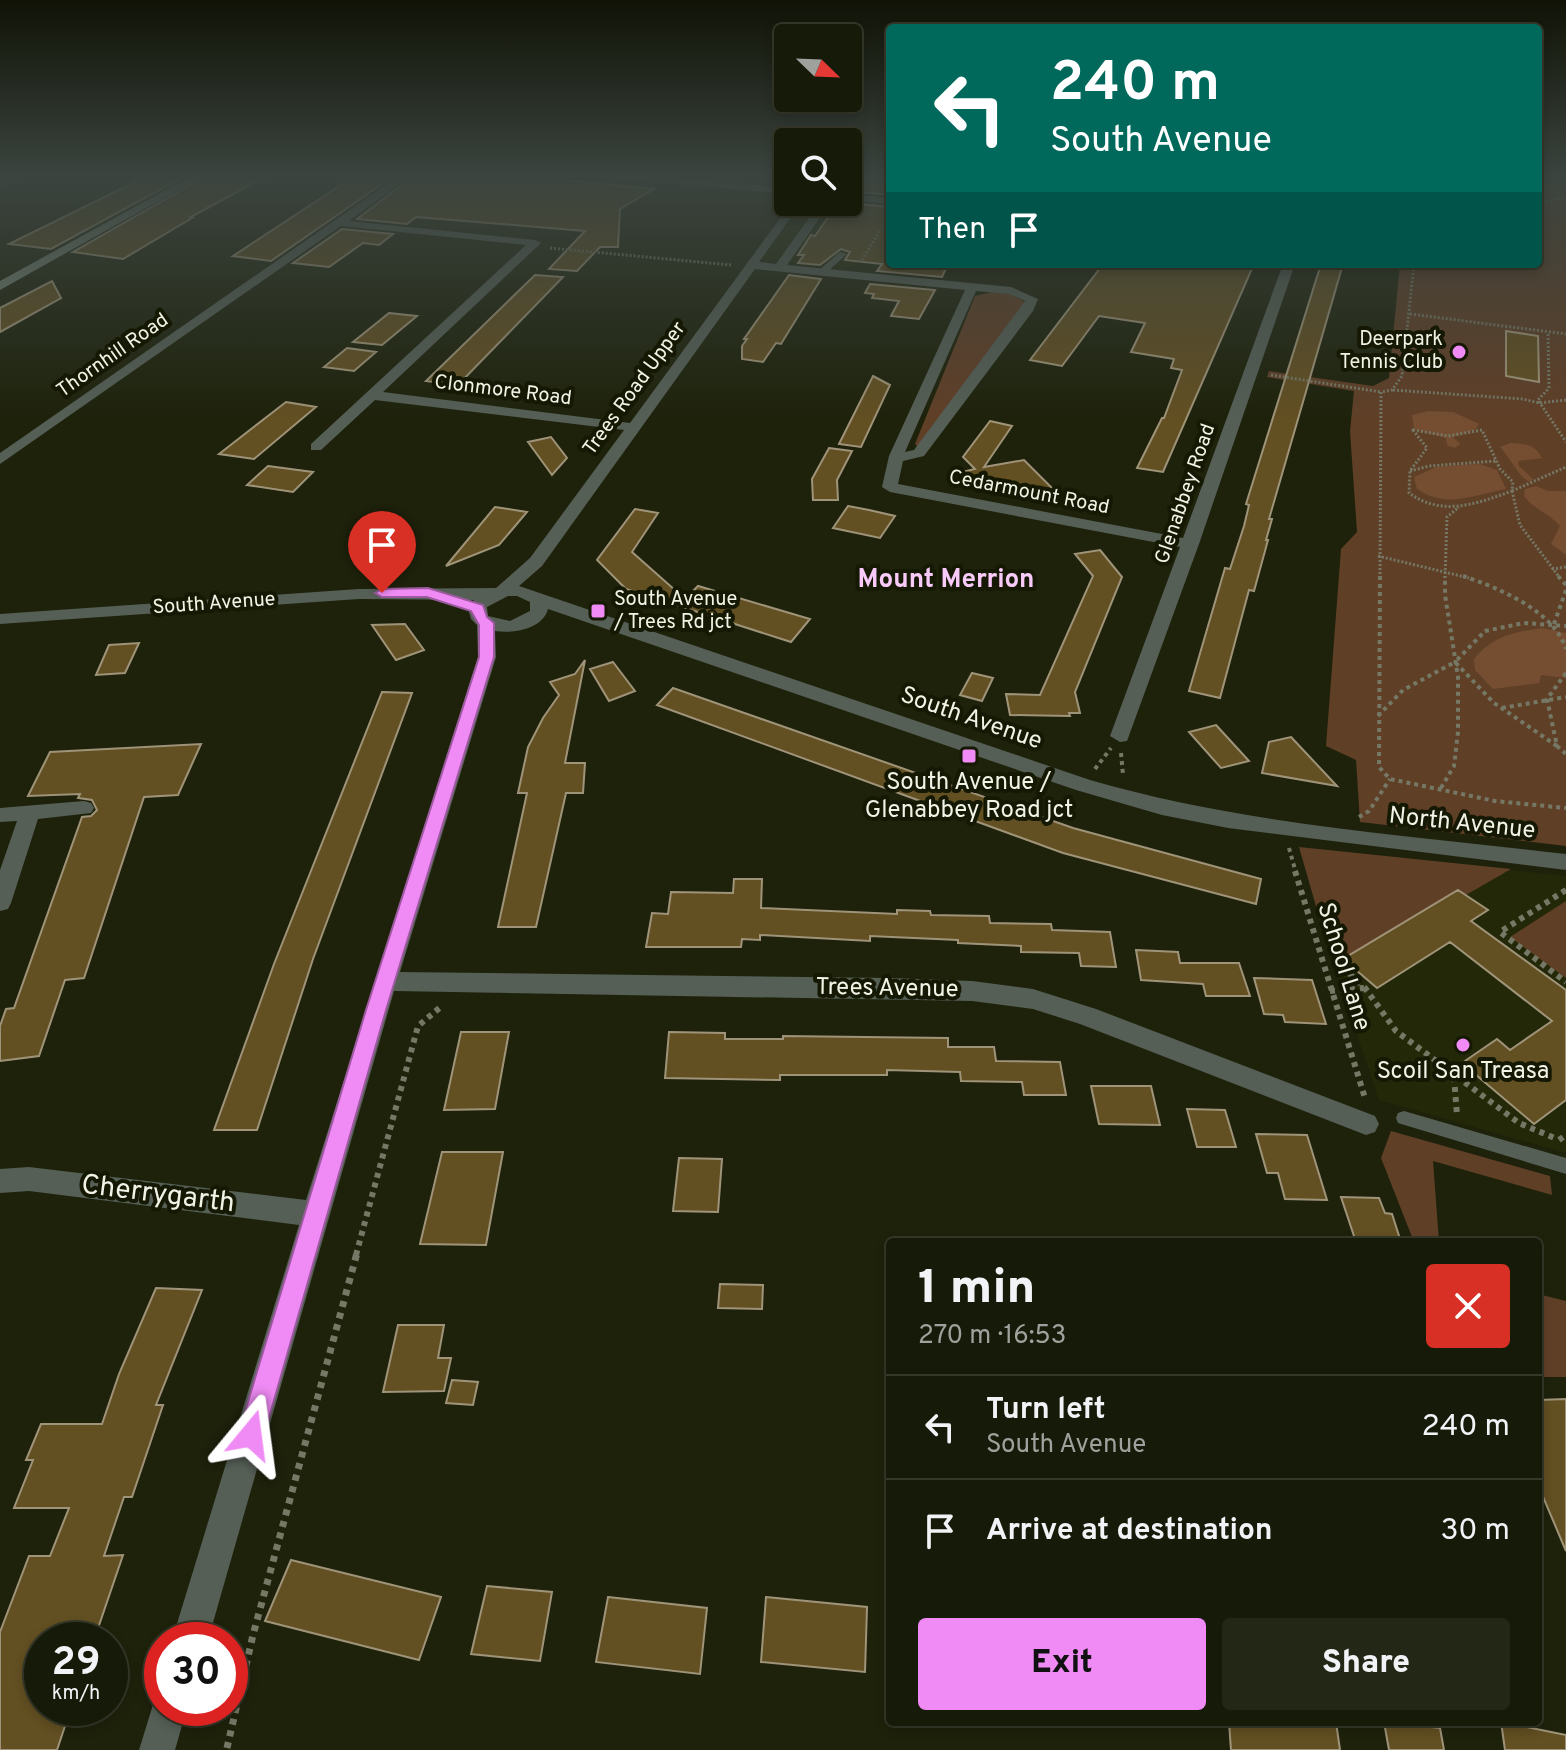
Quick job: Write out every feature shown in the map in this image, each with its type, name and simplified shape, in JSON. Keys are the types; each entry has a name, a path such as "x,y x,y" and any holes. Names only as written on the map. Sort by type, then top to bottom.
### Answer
{"main road":[{"path":"0,286 53,257"}],"street":[{"name":"Thornhill Road","path":"0,460 291,257"},
{"name":"Clonmore Road","path":"316,447 520,257"},
{"name":"Trees Road Upper","path":"489,605 536,562 631,427 758,257"},
{"path":"780,267 787,257"},
{"path":"752,265 972,287 1025,296 1049,291"},
{"name":"Glenabbey Road","path":"1120,736 1288,268"},
{"name":"Cedarmount Road","path":"972,287 896,456 890,487 1191,544"},
{"name":"Cedarmount Road","path":"896,456 910,457 919,453 1029,308 1032,299 1025,296"},
{"name":"Clonmore Road","path":"371,395 631,427"},
{"path":"487,657 539,613 536,562"},
{"name":"South Avenue","path":"489,605 520,591 582,615 1125,797 1228,821 1355,827"},
{"name":"South Avenue","path":"0,619 428,592 489,605 525,622 582,615"},
{"path":"195,1622 385,981 487,657 489,605"},
{"path":"0,815 84,808"},
{"path":"0,903 30,812"},
{"name":"North Avenue","path":"1355,827 1566,862"},
{"name":"Trees Avenue","path":"385,981 889,988 972,991 1033,999 1366,1113"},
{"name":"Cherrygarth","path":"0,1181 29,1179 316,1214"},
{"path":"157,1750 164,1726"}],"lane":[{"path":"822,272 840,257"},
{"path":"1404,1118 1566,1166"}],"path":[{"path":"637,257 752,265"},
{"path":"854,275 865,257"},
{"path":"1392,390 1402,376 1414,268"},
{"path":"1410,314 1566,334"},
{"path":"1548,334 1549,388 1538,400 1566,442"},
{"path":"1250,372 1381,392 1392,390 1539,403 1566,400"},
{"path":"1381,392 1379,767 1390,779 1495,801 1566,808"},
{"path":"1554,624 1566,588 1523,532 1511,490 1513,482 1496,461 1482,430 1442,438 1413,430 1427,448 1410,471 1409,493 1426,505 1459,506 1511,490 1566,467"},
{"path":"1410,471 1429,466 1496,461"},
{"path":"1441,788 1454,766 1458,732 1458,677 1445,595 1445,568 1447,517 1459,506"},
{"path":"1378,556 1445,568 1486,582 1554,624 1562,635 1566,649"},
{"path":"1552,569 1566,567"},
{"path":"1378,717 1392,696 1423,676 1455,662 1485,631 1524,623 1566,626"},
{"path":"1455,662 1501,708 1566,754"},
{"path":"1557,746 1547,699 1566,673"},
{"path":"1501,708 1566,697"},
{"path":"1083,785 1120,736"},
{"path":"1120,736 1125,797"},
{"path":"1355,827 1390,779"},
{"name":"School Lane","path":"1288,843 1366,1113"},
{"path":"1566,890 1500,932 1566,982"},
{"path":"1342,967 1365,988 1396,1031 1519,1123 1559,1140 1566,1148"},
{"path":"1330,991 1365,988"},
{"path":"227,1748 253,1635 418,1026 440,1006 448,1003"},
{"path":"1453,1076 1458,1123"},
{"path":"1559,1140 1566,1135"}],"shaded area":[{"path":"861,257 854,268 762,259"},
{"path":"1542,257 1566,257 1566,846 1360,822 1356,760 1326,746 1341,549 1357,532 1350,431 1354,391 1267,377 1269,371 1373,386 1389,378 1400,268 1542,268"},
{"path":"992,292 1010,294 1025,302 918,447 915,444 975,296"},
{"path":"1428,411 1453,412 1479,424 1475,430 1453,437 1460,444 1455,448 1447,445 1446,438 1414,429 1412,415"},
{"path":"1511,443 1533,447 1542,458 1518,461 1519,466 1533,479 1530,482 1500,447"},
{"path":"1480,464 1497,470 1506,489 1450,499 1428,495 1417,489 1414,477 1436,467"},
{"path":"1536,486 1548,491 1566,491 1566,555 1551,544 1560,526 1524,496 1525,489"},
{"path":"1542,628 1566,633 1566,678 1541,675 1539,683 1493,689 1475,670 1474,659 1496,640"},
{"name":"Scoil San Treasa","path":"1299,847 1566,876 1566,1153 1379,1100"},
{"path":"1299,847 1511,869 1466,895 1458,890 1343,959 1330,955"},
{"path":"1566,901 1566,978 1510,937"},
{"path":"1391,1131 1550,1176 1552,1195 1433,1161 1439,1238 1412,1238 1381,1158"},
{"path":"1542,1295 1566,1301 1566,1377 1542,1377"}],"building":[{"path":"238,257 277,257 271,261"},
{"path":"302,257 344,257 329,267 293,263"},
{"path":"561,257 591,257 577,271 549,269"},
{"path":"803,257 831,257 820,265 798,263"},
{"path":"847,257 886,257 886,268 946,268 942,277 877,271 882,264 845,260"},
{"path":"1100,268 1252,268 1163,472 1137,468 1164,418 1182,370 1171,368 1174,359 1131,352 1145,323 1099,316 1062,366 1030,360"},
{"path":"1320,268 1342,268 1269,519 1272,519 1268,540 1254,591 1249,590 1220,698 1189,691 1225,568 1230,569 1244,526 1249,505 1246,504"},
{"path":"535,275 563,277 458,385 426,381"},
{"path":"789,275 821,279 781,344 776,343 763,362 742,359 742,346 747,339 744,339"},
{"path":"52,281 61,298 0,332 0,308"},
{"path":"870,284 935,290 919,319 891,316 899,301 872,298 874,294 865,293"},
{"path":"389,313 417,316 382,345 353,342"},
{"path":"1506,331 1538,336 1539,382 1506,376"},
{"path":"347,348 376,352 354,371 324,367"},
{"path":"873,376 890,385 861,447 839,444"},
{"path":"286,402 316,407 254,459 219,454"},
{"path":"990,421 1012,426 984,467 1024,460 1058,494 958,473 975,469 963,457"},
{"path":"551,437 567,458 552,475 528,442"},
{"path":"829,448 852,451 837,480 838,500 813,500 812,479"},
{"path":"268,466 313,472 293,492 247,485"},
{"path":"848,506 895,516 880,538 833,528"},
{"path":"495,507 527,512 499,545 446,566"},
{"path":"635,509 658,513 632,552 685,599 698,586 810,619 791,642 626,589 597,560"},
{"path":"1100,550 1122,577 1075,692 1080,713 1069,713 1070,716 1010,715 1006,694 1040,695 1093,576 1075,554"},
{"path":"405,624 424,650 396,660 372,625"},
{"path":"139,643 125,673 96,675 109,645"},
{"path":"585,660 565,763 585,763 583,793 566,793 536,927 498,927 527,793 518,793 528,747 559,695 550,682 575,674"},
{"path":"613,662 635,691 609,701 590,669"},
{"path":"972,673 993,678 982,701 960,695"},
{"path":"673,688 1073,828 1261,879 1256,904 1063,853 657,705"},
{"path":"382,692 412,693 313,959 257,1130 214,1130 274,964"},
{"path":"1216,725 1249,761 1221,768 1189,732"},
{"path":"1291,737 1337,786 1262,773 1269,742"},
{"path":"201,744 178,795 144,797 84,978 65,980 39,1056 0,1061 0,1026 6,1009 14,1008 82,817 91,816 97,810 92,800 78,798 80,794 28,796 50,752"},
{"path":"734,879 762,879 761,908 897,914 897,910 930,911 931,915 989,916 990,923 1051,924 1052,930 1110,932 1116,967 1081,966 1079,953 1021,952 1021,946 870,936 870,941 760,935 760,940 742,939 741,947 646,947 652,913 668,914 671,892 733,893"},
{"path":"1458,890 1488,910 1471,921 1566,990 1566,1100 1534,1124 1462,1063 1497,1039 1510,1050 1552,1021 1450,942 1377,988 1343,959"},
{"path":"1136,950 1178,952 1180,963 1239,963 1250,996 1206,996 1203,984 1141,980"},
{"path":"1254,978 1312,980 1326,1024 1285,1022 1283,1015 1264,1014"},
{"path":"461,1032 509,1032 495,1109 444,1110"},
{"path":"669,1032 725,1033 725,1039 783,1039 783,1036 948,1038 948,1047 994,1047 996,1061 1060,1062 1066,1095 1024,1095 1022,1082 961,1081 960,1072 887,1070 887,1075 780,1075 780,1080 665,1078"},
{"path":"1091,1086 1151,1086 1160,1125 1099,1124"},
{"path":"1187,1109 1225,1110 1236,1147 1197,1147"},
{"path":"1256,1134 1307,1135 1327,1200 1285,1199 1278,1173 1267,1173"},
{"path":"442,1152 503,1152 486,1245 420,1244"},
{"path":"679,1158 722,1159 718,1212 673,1211"},
{"path":"1341,1197 1379,1198 1385,1213 1392,1214 1400,1238 1355,1238"},
{"path":"720,1284 763,1285 762,1309 718,1308"},
{"path":"156,1288 202,1290 156,1405 163,1405 132,1497 124,1497 104,1556 123,1555 100,1622 24,1622 24,1726 65,1726 57,1750 0,1750 0,1632 29,1556 50,1556 69,1508 14,1508 33,1460 26,1460 41,1424 102,1424 119,1374"},
{"path":"398,1325 444,1325 438,1358 451,1358 444,1391 383,1392"},
{"path":"452,1380 478,1382 473,1405 446,1403"},
{"path":"1566,1399 1566,1551 1542,1494 1542,1400"},
{"path":"291,1560 441,1597 419,1660 265,1621"},
{"path":"487,1586 552,1592 540,1661 471,1654"},
{"path":"608,1597 707,1608 700,1674 596,1662"},
{"path":"766,1597 867,1607 865,1672 761,1662"},
{"path":"1229,1726 1337,1726 1340,1750 1231,1750"},
{"path":"1385,1726 1440,1728 1444,1750 1389,1750"},
{"path":"1502,1726 1521,1726 1566,1735 1566,1750 1505,1750"}],"place":[{"name":"Deerpark Tennis Club","path":"1459,352"},
{"name":"South Avenue / Trees Rd jct","path":"598,611"},
{"name":"South Avenue / Glenabbey Road jct","path":"969,756"},
{"name":"Scoil San Treasa","path":"1463,1045"}],"district":[{"name":"Mount Merrion","path":"946,580"}],"route":[{"path":"251,1435 376,1010 487,657 486,623 480,619 477,608 428,592 382,593"}]}
